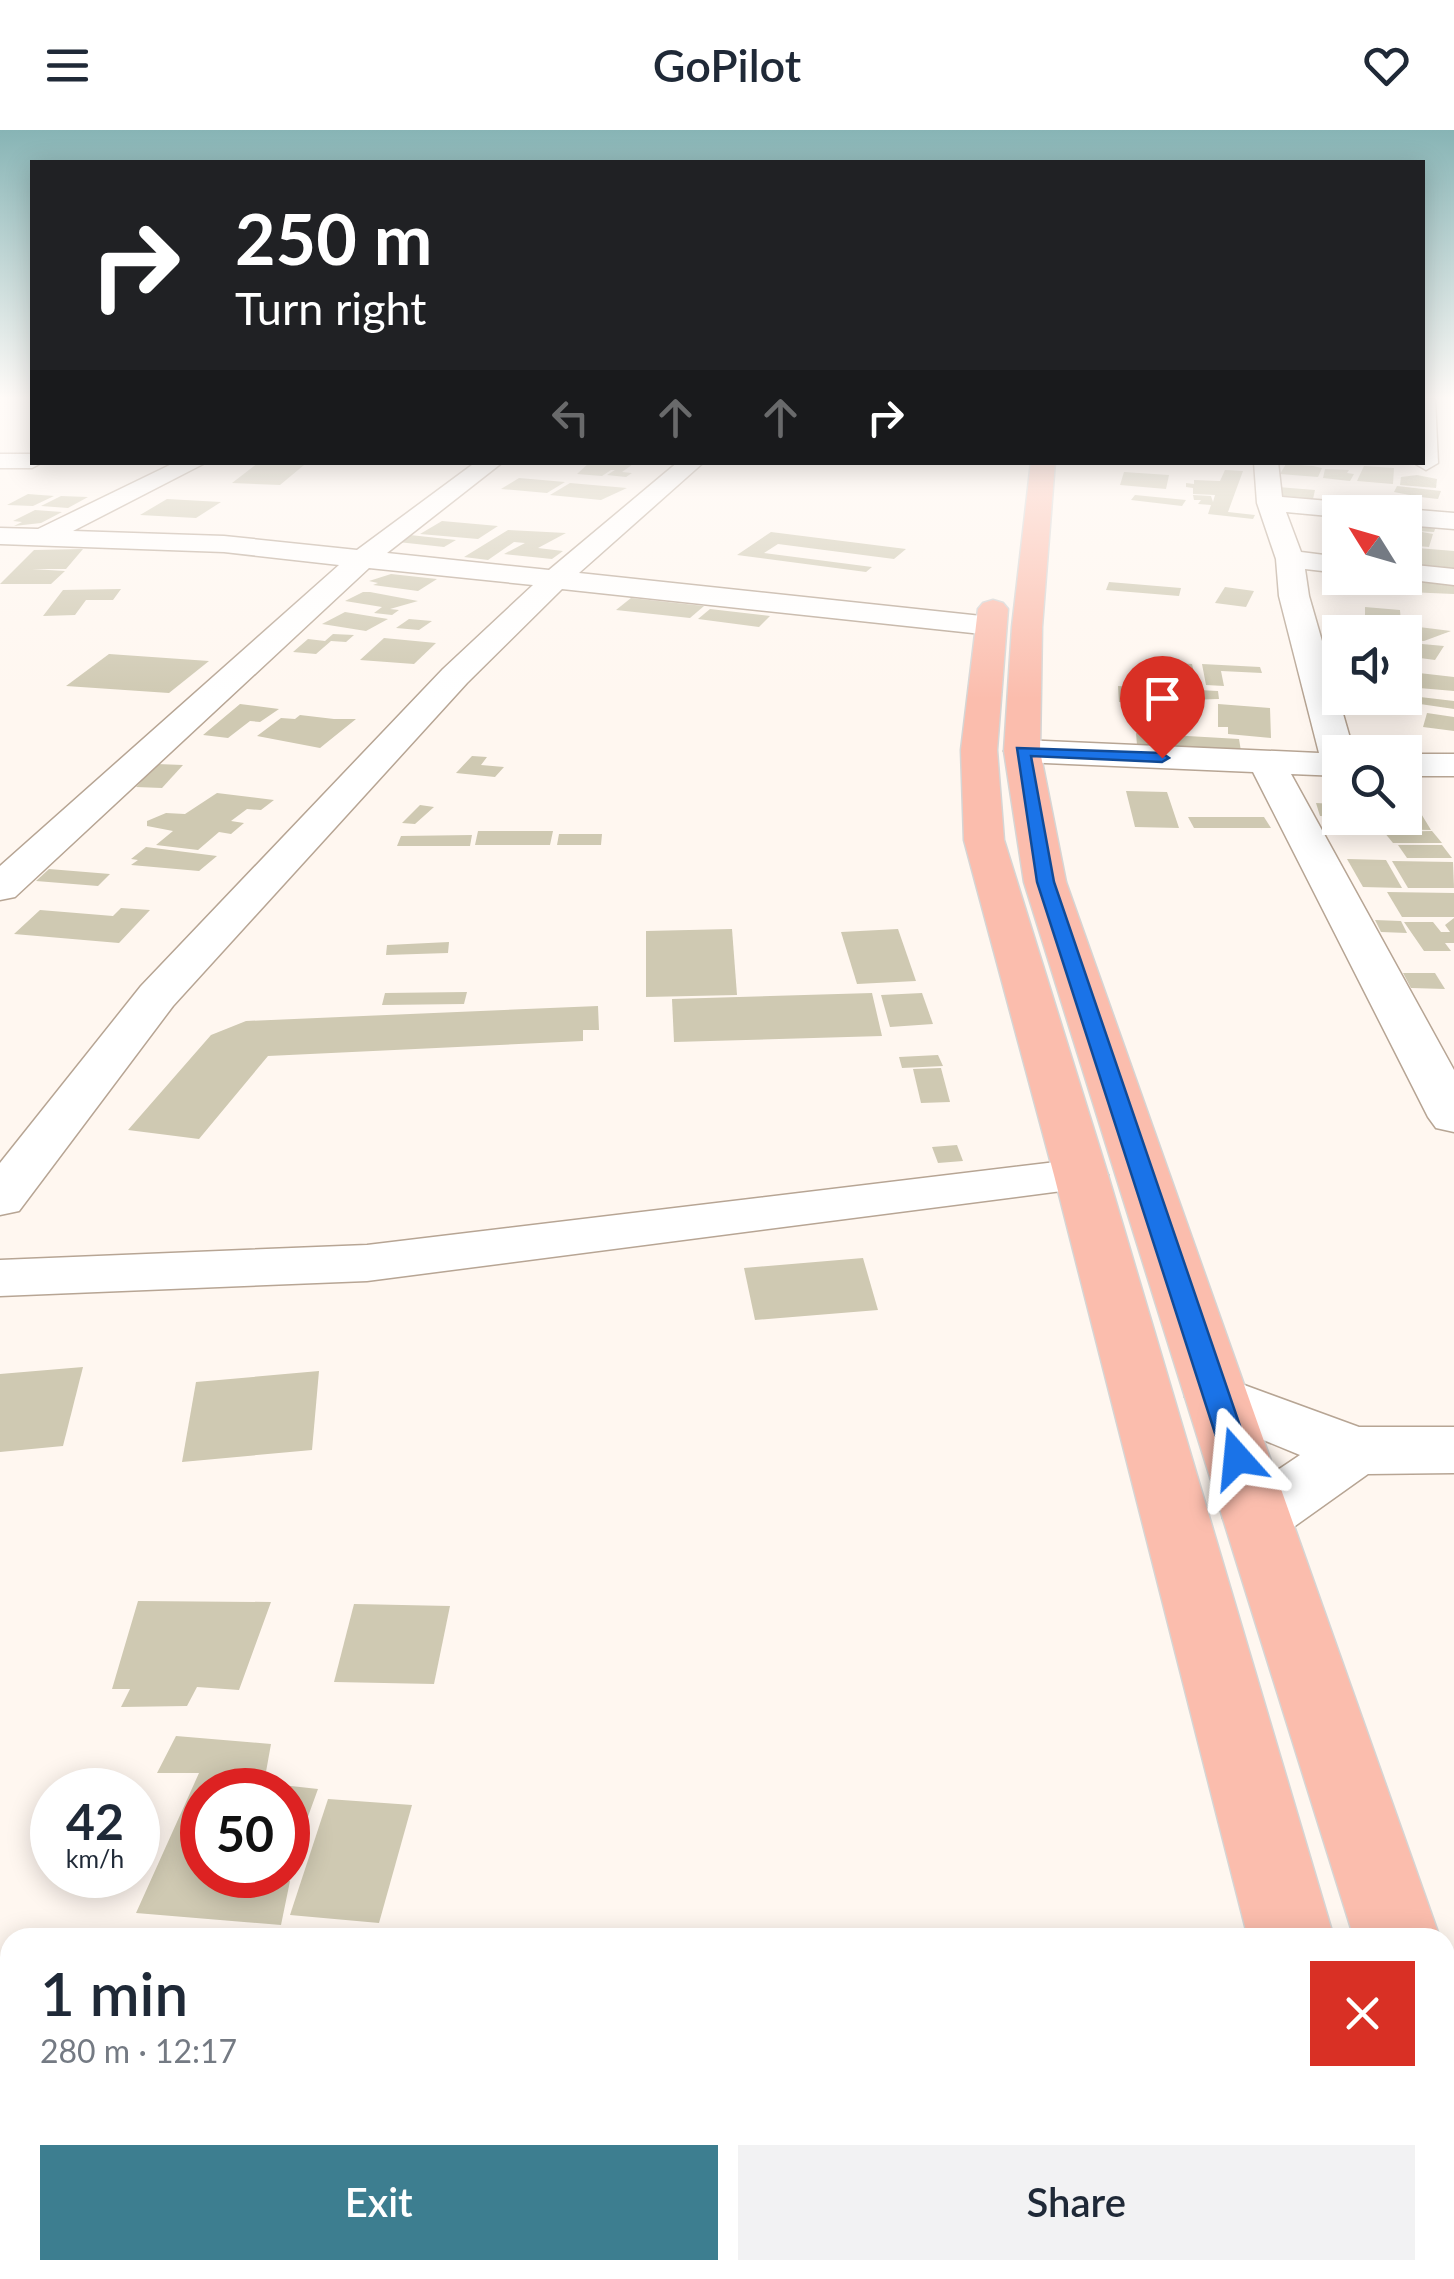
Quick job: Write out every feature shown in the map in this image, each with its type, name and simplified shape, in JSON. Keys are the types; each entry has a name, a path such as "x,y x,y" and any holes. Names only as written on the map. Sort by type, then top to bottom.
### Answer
{"main road":[{"path":"1009,499 1003,638 1045,882 1394,1928"},
{"path":"1035,499 979,750 984,840 1081,1175 1288,1928"}],"street":[{"path":"42,536 118,499"},
{"path":"0,888 362,558 442,499"},
{"path":"0,1199 158,996 455,676 556,578 649,499"},
{"path":"1022,751 1340,765 1294,596 1290,559 1270,499"},
{"path":"1270,504 1322,508"},
{"path":"1422,518 1454,521"},
{"path":"0,536 224,544 362,558 556,578 1003,638"},
{"path":"1290,559 1322,563"},
{"path":"1422,574 1454,577"},
{"path":"1266,762 1454,1117"},
{"path":"1422,765 1454,765"},
{"path":"0,1278 367,1263 1081,1175"},
{"path":"1217,1397 1354,1452 1454,1450"},
{"path":"1257,1518 1354,1452"}],"building":[{"path":"18,499 47,499 33,506 7,505"},
{"path":"54,499 84,499 68,508 41,506"},
{"path":"167,499 221,502 196,518 140,515"},
{"path":"1179,499 1186,500 1182,506 1131,500"},
{"path":"1194,499 1212,499 1233,499 1228,512 1255,515 1253,519 1208,514 1211,505 1198,504 1201,500"},
{"path":"35,510 62,512 41,523 14,526 22,522 13,521"},
{"path":"442,521 498,526 478,539 420,534"},
{"path":"1422,525 1436,526 1434,532 1422,531"},
{"path":"508,530 566,533 538,548 563,551 552,559 504,554 525,543 514,542 488,560 464,557"},
{"path":"771,532 906,549 894,559 778,544 764,553 872,567 866,572 737,555"},
{"path":"1422,532 1433,534 1429,547 1422,546"},
{"path":"410,535 456,540 444,547 398,542"},
{"path":"1422,548 1454,551 1454,568 1422,565"},
{"path":"83,549 66,569 32,569 65,571 51,584 0,584 34,550"},
{"path":"391,574 437,579 418,591 373,585 378,583 369,581"},
{"path":"1422,579 1454,583 1454,594 1422,593"},
{"path":"1109,582 1181,588 1179,596 1106,590"},
{"path":"1225,587 1254,591 1246,607 1215,603"},
{"path":"121,589 113,600 86,600 75,615 43,616 63,590"},
{"path":"363,592 418,601 390,609 399,610 392,615 374,613 382,607 345,601"},
{"path":"631,598 704,606 690,618 616,610"},
{"path":"1365,607 1400,610 1400,615 1365,615"},
{"path":"710,609 770,616 759,627 698,619"},
{"path":"345,612 388,619 366,631 322,624"},
{"path":"409,619 432,621 419,630 396,628"},
{"path":"1422,627 1451,631 1424,641"},
{"path":"333,634 354,635 346,642 331,641 316,654 293,652 308,639 325,641"},
{"path":"384,638 436,643 414,664 360,660"},
{"path":"1422,644 1444,646 1435,660 1422,658"},
{"path":"109,654 209,661 169,693 66,686"},
{"path":"1157,662 1192,664 1197,686 1161,685"},
{"path":"1202,664 1260,667 1262,673 1221,671 1224,686 1206,685"},
{"path":"1422,673 1454,677 1454,691 1422,688"},
{"path":"1118,686 1218,691 1219,699 1185,700 1186,705 1119,702"},
{"path":"1422,697 1454,701 1454,709 1422,704"},
{"path":"240,704 279,709 260,722 250,721 228,738 203,735"},
{"path":"1218,704 1270,708 1271,738 1228,734 1228,727 1218,727"},
{"path":"1149,711 1186,713 1187,726 1149,724"},
{"path":"1427,713 1454,717 1454,731 1423,727"},
{"path":"300,715 356,719 320,748 257,736 281,718 295,719"},
{"path":"1136,733 1239,739 1241,751 1137,745"},
{"path":"472,756 487,757 481,765 504,767 495,777 456,773"},
{"path":"157,764 183,765 162,788 136,787"},
{"path":"1126,791 1167,792 1179,828 1135,827"},
{"path":"217,793 274,800 261,810 247,809 231,821 244,823 231,834 219,832 198,850 156,845 173,831 147,826 147,821 166,813 185,814"},
{"path":"420,805 434,807 415,824 402,823"},
{"path":"1422,815 1431,830 1422,830"},
{"path":"1188,817 1264,817 1271,828 1194,828"},
{"path":"478,831 553,831 550,845 475,845"},
{"path":"1422,831 1432,831 1442,843 1393,843 1386,835 1422,835"},
{"path":"559,834 602,834 601,845 557,845"},
{"path":"472,835 470,846 397,846 401,836"},
{"path":"1398,845 1442,845 1452,858 1407,858"},
{"path":"146,847 217,856 199,871 131,865 138,860 131,859"},
{"path":"1347,859 1386,860 1402,888 1363,887"},
{"path":"1392,861 1453,862 1454,888 1408,888"},
{"path":"49,869 110,874 98,886 36,881"},
{"path":"1387,892 1454,893 1454,917 1402,917"},
{"path":"121,908 150,910 119,943 14,934 40,910 113,916"},
{"path":"1454,918 1454,943 1445,943 1451,951 1424,951 1404,922 1433,922 1441,932 1450,932 1445,925"},
{"path":"1375,920 1401,921 1407,933 1381,932"},
{"path":"732,929 737,995 646,997 646,931"},
{"path":"898,929 916,981 857,984 841,932"},
{"path":"449,942 448,953 386,955 387,945"},
{"path":"1403,973 1435,973 1445,989 1411,988"},
{"path":"467,992 464,1004 382,1005 385,993"},
{"path":"872,993 882,1036 674,1042 672,999"},
{"path":"922,993 933,1024 890,1027 881,995"},
{"path":"598,1006 599,1030 583,1030 583,1041 268,1056 199,1139 128,1130 211,1035 246,1021"},
{"path":"938,1055 943,1066 902,1068 899,1057"},
{"path":"941,1068 950,1102 921,1103 913,1069"},
{"path":"957,1145 963,1161 938,1163 932,1147"},
{"path":"863,1258 878,1310 755,1320 744,1268"},
{"path":"83,1367 63,1446 0,1452 0,1374"},
{"path":"319,1371 312,1450 182,1462 196,1382"},
{"path":"138,1601 271,1602 239,1690 197,1687 187,1706 121,1707 130,1689 112,1689"},
{"path":"354,1604 450,1606 434,1684 334,1682"},
{"path":"176,1736 271,1744 267,1768 180,1768 180,1773 160,1773"},
{"path":"310,1788 318,1789 310,1811"},
{"path":"328,1799 412,1805 379,1923 290,1915 296,1898 310,1898 310,1854"},
{"path":"180,1815 180,1898 287,1898 281,1925 136,1913 143,1898 160,1898 160,1860"}],"route":[{"path":"1162,758 1022,751 1045,882 1237,1458"}]}
